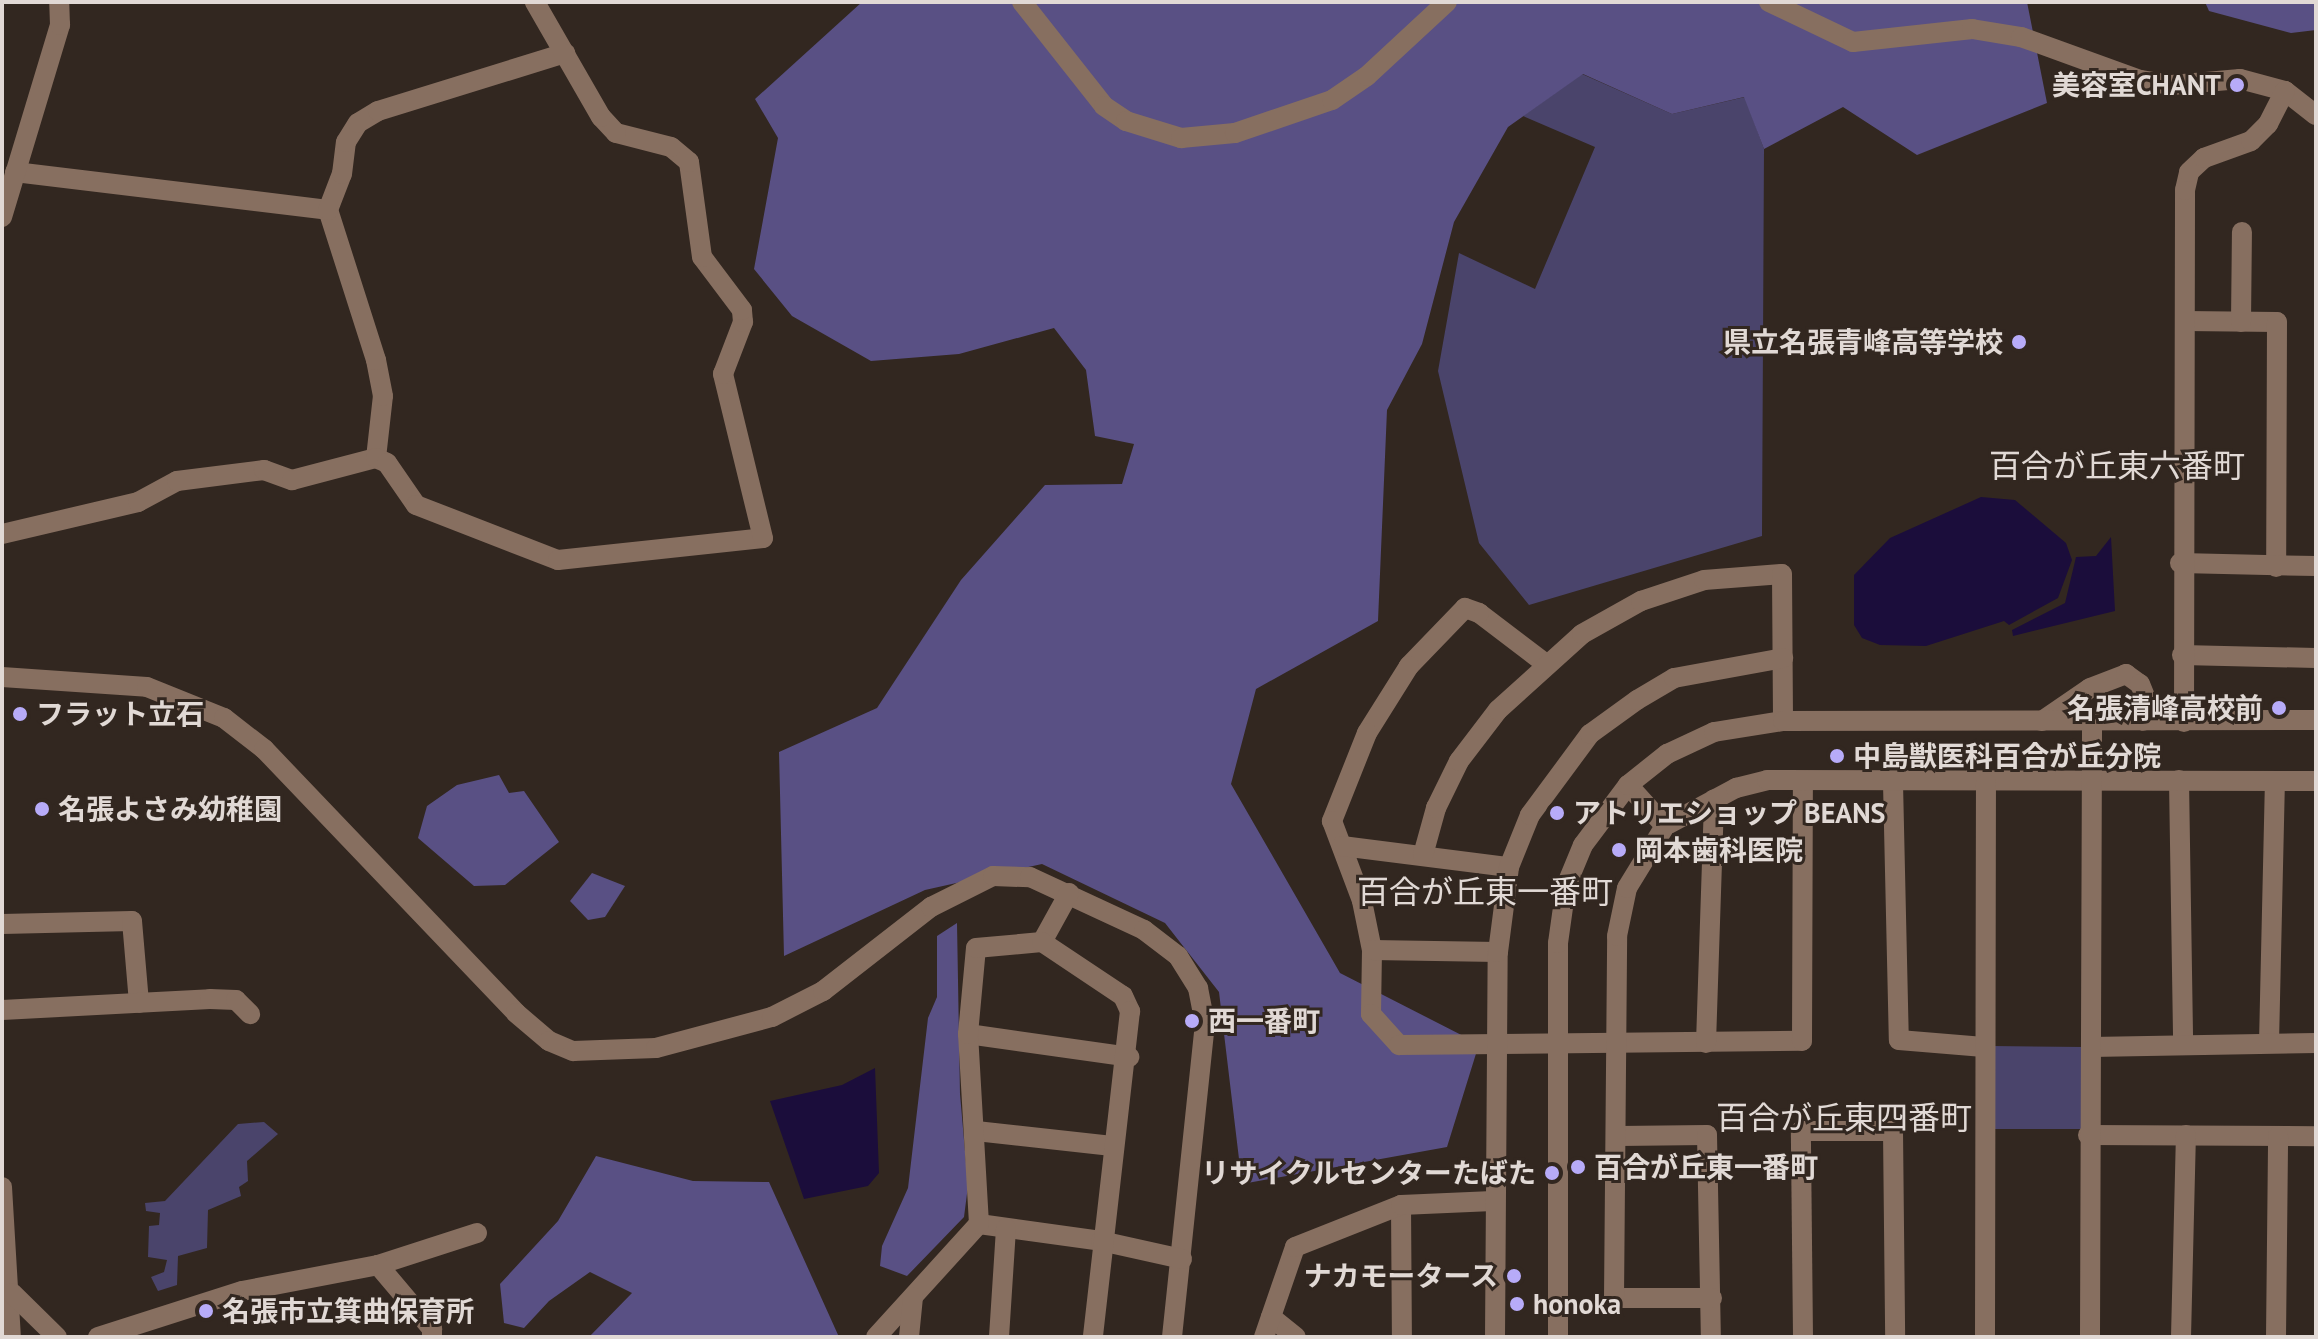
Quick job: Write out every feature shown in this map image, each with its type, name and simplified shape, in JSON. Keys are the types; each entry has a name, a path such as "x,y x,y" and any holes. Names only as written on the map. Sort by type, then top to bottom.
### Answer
{"street":[{"path":"2,217 60,25 59,2"},
{"path":"2,534 138,502 177,481 264,470 292,480 376,458 387,463 416,505 558,560 763,538 731,422 723,374 743,322 742,310 702,257 689,162 671,147 616,133 535,2"},
{"path":"1022,2 1104,106 1126,121 1181,138 1235,133 1332,100 1367,76 1447,2"},
{"path":"1769,2 1853,42 1972,29 2021,37 2140,80 2172,85 2240,79 2285,91 2316,115"},
{"path":"376,458 383,396 376,360 328,210 342,174 346,142 358,123 378,111 565,53"},
{"path":"2184,722 2180,563 2189,172 2204,158 2251,141 2268,124 2285,91"},
{"path":"15,172 328,210"},
{"path":"2241,322 2242,232"},
{"path":"2185,321 2277,322 2276,567"},
{"path":"2180,563 2316,566"},
{"path":"1423,855 1436,808 1459,761 1498,710 1582,634 1641,601 1704,580 1744,573 1782,574 1783,721"},
{"path":"1546,664 1479,613 1465,608 1409,666 1367,733 1332,821 1372,950 1371,1014 1399,1045 1802,1041 1803,782"},
{"path":"2182,655 2316,658"},
{"path":"1495,1337 1493,1201 1498,952 1509,867 1530,815 1590,734 1674,678 1783,658"},
{"path":"2042,721 2090,688 2126,674 2140,684 2146,699 2143,721"},
{"path":"2,677 147,687 200,704 224,718 264,749 516,1013 549,1041 573,1051 656,1048 772,1017 823,991 931,907 993,876 1030,877 1144,930 1178,956 1198,988 1204,1037 1172,1337"},
{"path":"1558,1337 1558,943 1566,886 1583,845 1628,785 1667,754 1714,732 1783,721 2316,720"},
{"path":"2090,1337 2088,1135 2092,721"},
{"path":"1712,1298 1614,1298 1619,1136 1617,936 1627,888 1665,826 1714,799 1767,780 1893,783 2091,778 2316,781"},
{"path":"2179,780 2183,1042"},
{"path":"2269,1043 2275,781"},
{"path":"1893,783 1899,1040 1984,1047"},
{"path":"1985,1337 1986,783"},
{"path":"1628,785 1665,826"},
{"path":"1706,1043 1714,799"},
{"path":"1342,846 1509,867"},
{"path":"1042,942 1069,893"},
{"path":"2,924 132,921 139,1003"},
{"path":"876,1337 979,1224 968,1034 976,948 1042,942 1123,996 1130,1011 1129,1057 1112,1146 1093,1337"},
{"path":"1372,950 1498,952"},
{"path":"2,1010 236,1000 250,1014"},
{"path":"968,1034 1129,1057"},
{"path":"2091,1047 2183,1042 2316,1043"},
{"path":"976,1131 1112,1146"},
{"path":"1803,1337 1801,1131 1893,1131 1895,1337"},
{"path":"1619,1136 1707,1135 1711,1337"},
{"path":"2088,1135 2316,1136"},
{"path":"2181,1337 2186,1135"},
{"path":"2276,1337 2278,1136"},
{"path":"2,1187 12,1293 11,1337"},
{"path":"1264,1337 1295,1247 1401,1205 1493,1201"},
{"path":"1401,1205 1402,1337"},
{"path":"979,1224 1101,1241 1182,1259"},
{"path":"999,1337 1006,1228"},
{"path":"98,1337 242,1291 378,1265 477,1233"},
{"path":"378,1265 432,1329 432,1337"},
{"path":"12,1293 57,1337"},
{"path":"909,1337 913,1297"},
{"path":"1271,1317 1296,1337"}],"shaded area":[{"path":"862,2 2027,2 2047,103 1917,155 1843,107 1764,149 1744,97 1672,114 1583,74 1508,127 1454,222 1422,344 1387,410 1378,621 1256,689 1231,784 1340,973 1479,1044 1447,1147 1242,1184 1219,992 1165,923 1042,864 925,890 784,956 779,752 877,708 961,580 1045,485 1122,484 1134,444 1095,436 1086,370 1054,328 959,354 871,361 792,316 754,269 778,138 755,99"},
{"path":"2205,2 2316,2 2316,30 2291,33 2209,11"},
{"path":"1582,74 1672,114 1745,97 1764,149 1762,536 1529,605 1479,543 1438,371 1459,253 1535,289 1595,147 1523,116"},
{"path":"1981,497 2015,500 2066,543 2072,560 2058,598 2009,625 2004,621 1926,646 1880,645 1862,638 1854,625 1854,575 1890,538"},
{"path":"2111,537 2115,611 2013,636 2012,630 2065,603 2076,557 2096,556"},
{"path":"499,775 509,793 524,791 559,842 505,885 474,886 418,838 427,806 457,785"},
{"path":"592,873 625,886 605,917 588,920 570,901"},
{"path":"957,923 960,1094 968,1186 964,1217 907,1276 880,1266 882,1246 908,1188 928,1018 937,997 937,936"},
{"path":"1992,1046 2084,1047 2084,1129 1991,1129"},
{"path":"875,1068 879,1173 868,1186 804,1199 770,1101 842,1085"},
{"path":"264,1122 278,1134 247,1161 248,1181 239,1187 241,1196 208,1210 207,1248 178,1256 177,1285 158,1291 151,1277 164,1272 167,1260 148,1257 149,1226 159,1225 160,1213 146,1211 145,1203 165,1201 238,1124"},
{"path":"596,1156 693,1181 769,1182 839,1337 589,1337 632,1293 590,1272 549,1301 524,1328 504,1323 500,1284 558,1221"}],"place":[{"name":"美容室CHANT","path":"2237,85"},
{"name":"県立名張青峰高等学校","path":"2019,342"},
{"name":"名張清峰高校前","path":"2279,708"},
{"name":"フラット立石","path":"20,714"},
{"name":"中島獣医科百合が丘分院","path":"1837,756"},
{"name":"名張よさみ幼稚園","path":"42,809"},
{"name":"アトリエショップ BEANS","path":"1557,813"},
{"name":"岡本歯科医院","path":"1619,850"},
{"name":"西一番町","path":"1192,1021"},
{"name":"百合が丘東一番町","path":"1578,1167"},
{"name":"リサイクルセンターたばた","path":"1552,1173"},
{"name":"ナカモータース","path":"1514,1276"},
{"name":"honoka","path":"1517,1304"},
{"name":"名張市立箕曲保育所","path":"206,1311"}],"district":[{"name":"百合が丘東六番町","path":"2117,465"},
{"name":"百合が丘東一番町","path":"1485,891"},
{"name":"百合が丘東四番町","path":"1844,1117"}]}
